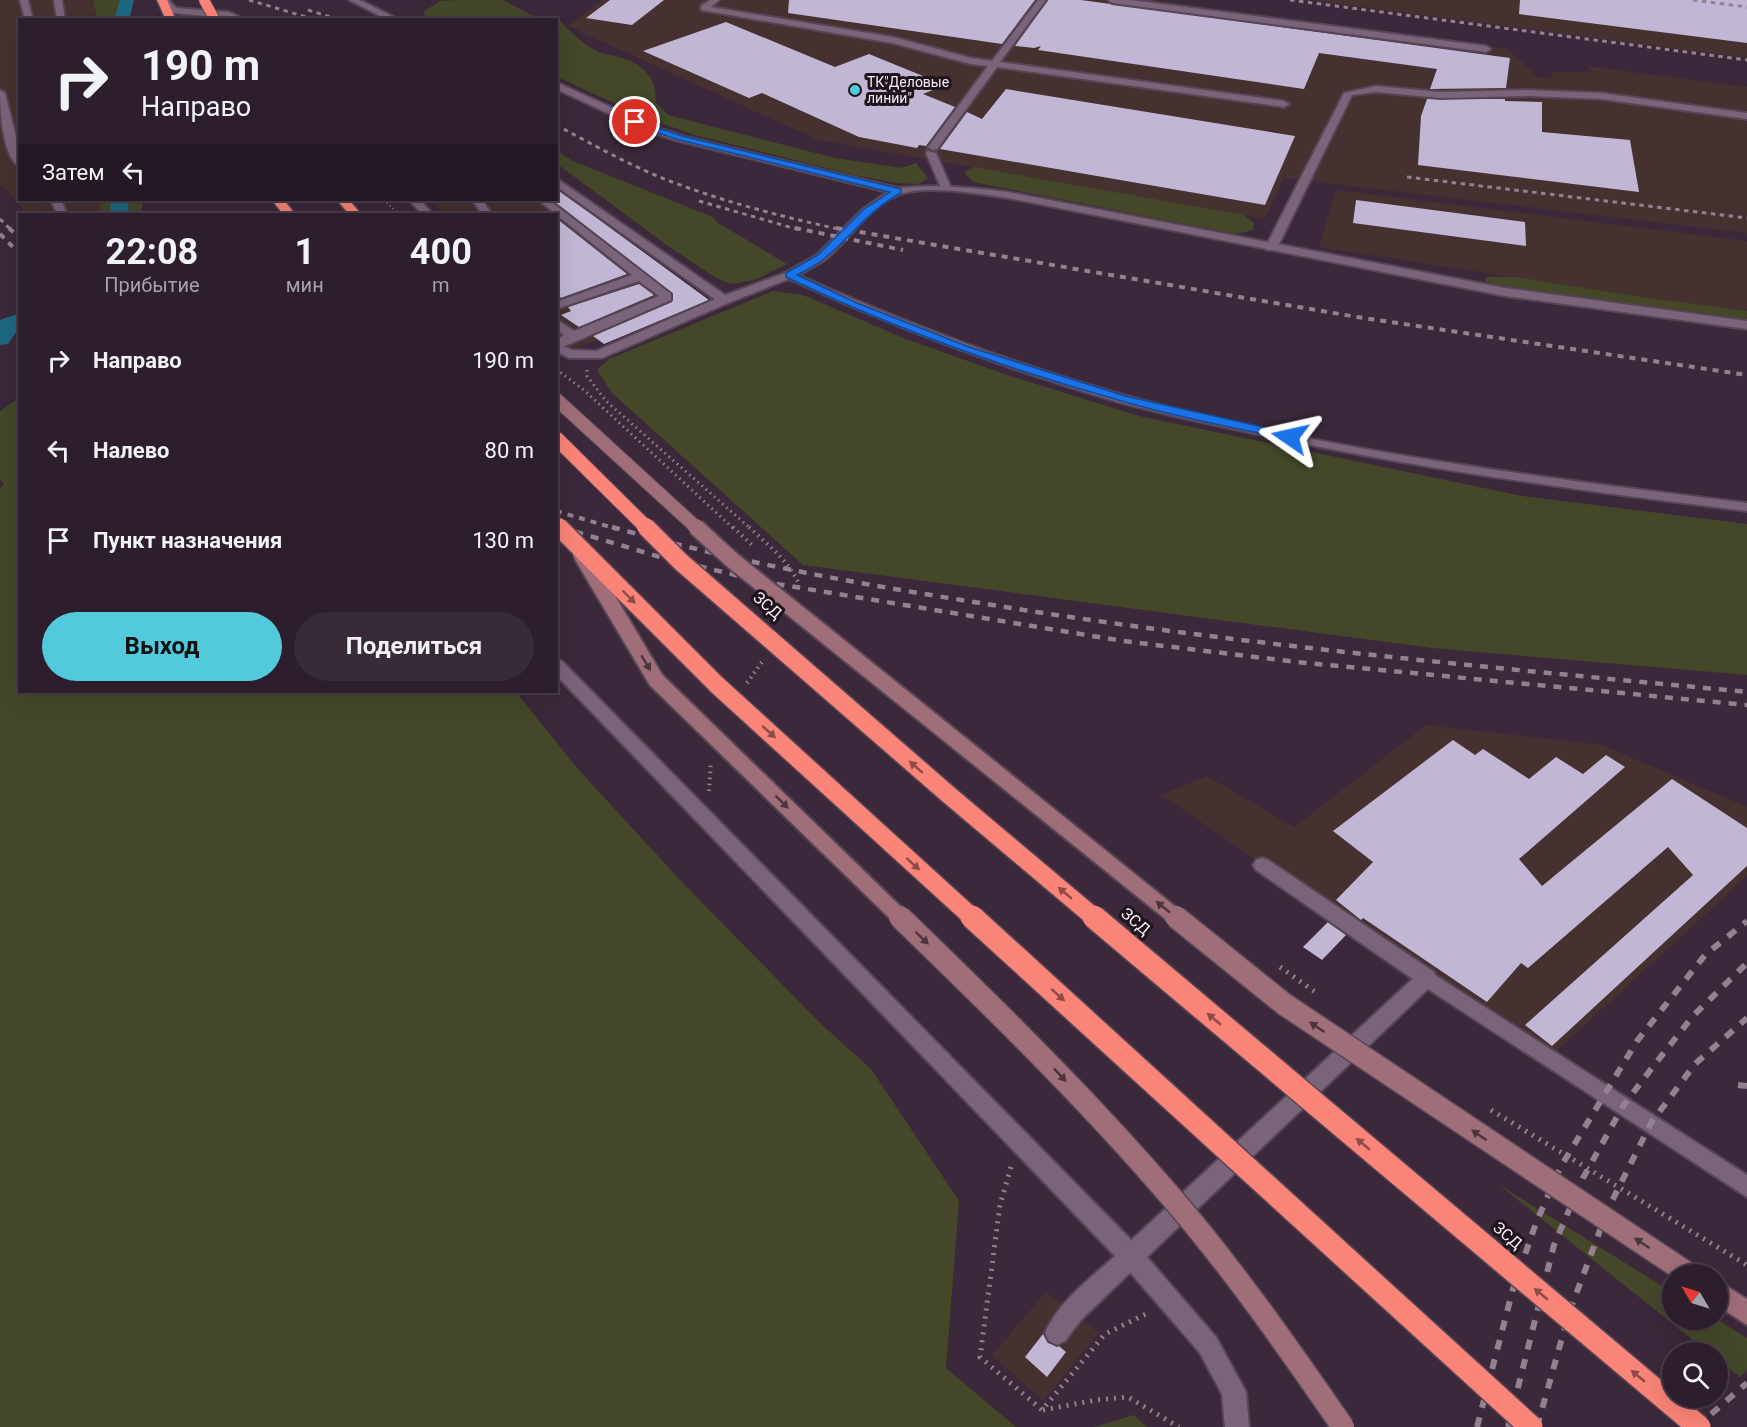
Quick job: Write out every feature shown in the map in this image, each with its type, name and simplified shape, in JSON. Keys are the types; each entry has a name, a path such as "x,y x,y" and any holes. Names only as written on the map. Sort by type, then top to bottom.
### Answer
{"highway":[{"path":"163,0 170,18"},
{"path":"204,0 214,18"},
{"path":"279,201 289,213"},
{"path":"344,201 355,213"},
{"name":"ЗСД","path":"558,440 681,562 949,795 1699,1427"},
{"path":"558,526 717,685 1531,1427"}],"main road":[{"path":"558,401 732,560 1284,1004 1674,1264"},
{"path":"573,541 657,680 1035,1048 1107,1125 1173,1199 1250,1297 1343,1427"},
{"path":"1728,1300 1747,1313"}],"street":[{"path":"24,0 28,18"},
{"path":"58,0 61,18"},
{"path":"163,0 172,10 238,15 240,18"},
{"path":"353,0 392,18"},
{"path":"715,0 704,8 893,40 971,62 1284,104"},
{"path":"946,188 932,150 1042,0"},
{"path":"1112,0 1486,50"},
{"path":"558,86 648,128 679,138 898,191"},
{"path":"1271,248 1349,93 1376,89 1440,94 1528,93 1601,96 1747,116"},
{"path":"0,93 12,147 18,160"},
{"path":"558,182 724,300"},
{"path":"558,347 569,354 598,355 724,300 789,275 821,257 866,212 884,198 898,191 924,188 946,188 1008,195 1505,292 1747,325"},
{"path":"415,201 427,213"},
{"path":"544,201 667,297 573,336 558,345"},
{"path":"789,275 854,306 965,349 1122,398 1249,428 1393,457 1500,475 1747,507"},
{"path":"558,305 641,276"},
{"path":"558,325 573,336"},
{"path":"558,667 1131,1256 1173,1302 1208,1345 1234,1392 1237,1427"},
{"path":"1262,865 1427,978 1747,1187"},
{"path":"1056,1333 1073,1312 1131,1256 1427,978"}],"path":[{"path":"385,201 398,213"},
{"path":"598,355 587,370 587,376 606,400 779,554 792,571 800,587 783,572"},
{"path":"558,371 585,391 758,550"},
{"path":"1272,960 1324,999"},
{"path":"1482,1104 1747,1265"},
{"path":"1018,1140 1000,1206 980,1357 1042,1410"},
{"path":"1042,1410 1106,1334 1173,1302"},
{"path":"1042,1410 1096,1400 1128,1397 1179,1427"}],"shaded area":[{"path":"0,0 93,0 97,18 18,18 18,201 100,201 100,213 28,213 0,184"},
{"path":"602,0 1151,0 1508,49 1539,78 1553,78 1550,72 1595,72 1586,66 1747,87 1747,233 1284,178 1265,219 818,140 568,26"},
{"path":"1308,0 1747,0 1747,58"},
{"path":"558,190 704,298 569,351 558,339 558,213 441,213 431,201 558,201"},
{"path":"1336,190 1747,241 1747,311 1319,247"},
{"path":"1426,725 1602,745 1747,807 1747,876 1549,1058 1161,795 1207,776 1294,827"},
{"path":"1046,1292 1099,1333 1043,1401 992,1355"}],"green space":[{"path":"93,0 121,0 129,18 97,18"},
{"path":"503,0 535,17 546,18 426,18 424,11 440,1"},
{"path":"558,19 577,38 593,49 630,61 643,69 654,86 656,102 668,115 835,158 902,168 916,163 928,178 918,184 896,183 855,175 695,135 649,119 558,77"},
{"path":"558,152 573,161 713,217 718,223 787,264 755,280 731,284 716,278 668,246 558,165"},
{"path":"973,167 1244,215 1254,223 1253,230 1236,234 973,182 964,172"},
{"path":"100,201 141,201 142,203 142,213 100,213"},
{"path":"1487,277 1517,277 1747,311 1747,319 1496,285 1485,281"},
{"path":"773,291 803,295 906,339 1010,376 1139,416 1522,496 1747,524 1747,675 1432,648 803,565 612,393 597,370 609,359"},
{"path":"18,399 18,693 517,693 577,768 681,881 820,1023 871,1069 959,1201 946,1368 1016,1427 0,1427 0,488 4,484 0,479 0,411"},
{"path":"1498,1184 1662,1286 1662,1315"},
{"path":"1728,1326 1747,1338 1747,1370 1740,1377 1728,1368 1728,1342 1695,1342 1680,1330 1728,1330"},
{"path":"1134,1415 1147,1427 1094,1427"}],"building":[{"path":"610,0 664,0 632,25 586,18"},
{"path":"789,0 1035,0 1002,44 788,13"},
{"path":"1048,0 1081,0 1510,58 1506,88 1430,89 1437,69 1319,53 1304,89 1038,50 1041,46 1034,48 1015,46"},
{"path":"1520,0 1747,0 1747,43 1519,14"},
{"path":"726,22 835,67 869,54 945,85 923,94 955,107 926,146 919,145 917,148 859,137 762,93 749,98 643,51"},
{"path":"1006,89 1295,136 1265,205 940,149 967,112 982,119"},
{"path":"1427,99 1505,99 1505,101 1542,102 1542,132 1630,140 1639,192 1418,165 1421,116"},
{"path":"558,190 709,300 604,344 593,336 672,302 673,294 556,203"},
{"path":"1356,200 1525,222 1526,246 1353,223"},
{"path":"558,220 627,274 561,298 558,294"},
{"path":"639,284 654,295 579,327 561,315 571,311 568,307"},
{"path":"1453,740 1475,755 1483,749 1529,779 1556,757 1583,774 1606,755 1625,767 1519,859 1542,886 1672,779 1747,828 1747,866 1552,1046 1525,1025 1693,875 1668,847 1528,968 1521,963 1487,1002 1363,918 1361,920 1336,900 1373,862 1333,831"},
{"path":"1328,922 1346,935 1322,960 1303,947"},
{"path":"1043,1334 1048,1343 1059,1346 1066,1352 1047,1377 1025,1357"}],"waterway":[{"path":"122,18 127,0"},
{"path":"119,201 120,213"},
{"path":"0,339 8,324 18,320"}],"railway":[{"path":"249,0 309,18"},
{"path":"1290,0 1747,60"},
{"path":"1693,0 1747,7"},
{"path":"308,10 334,18"},
{"path":"558,126 639,168 688,188 798,220 843,230"},
{"path":"1407,177 1747,218"},
{"path":"699,201 800,230"},
{"path":"0,219 18,237"},
{"path":"795,228 903,250"},
{"path":"836,228 1357,317 1747,375"},
{"path":"0,234 18,252"},
{"path":"558,512 617,529"},
{"path":"558,527 566,529"},
{"path":"560,527 660,557 765,582 1123,641 1297,662 1747,705"},
{"path":"612,527 700,550 833,578 1065,616 1357,653 1747,692"},
{"path":"1477,1427 1513,1289 1536,1223 1560,1168 1637,1041 1705,955 1747,921"},
{"path":"1508,1427 1554,1245 1583,1178 1623,1106 1655,1064 1693,1016 1747,963"},
{"path":"1537,1427 1569,1313 1608,1209 1651,1123 1695,1064 1747,1018"},
{"path":"1738,1085 1747,1086"},
{"path":"1696,1427 1747,1383"}],"place":[{"name":"ТК\"Деловые линии\"","path":"855,90"}],"route":[{"path":"635,122 679,138 898,191 884,198 866,212 821,257 789,275 854,306 965,349 1122,398 1290,437"}]}
